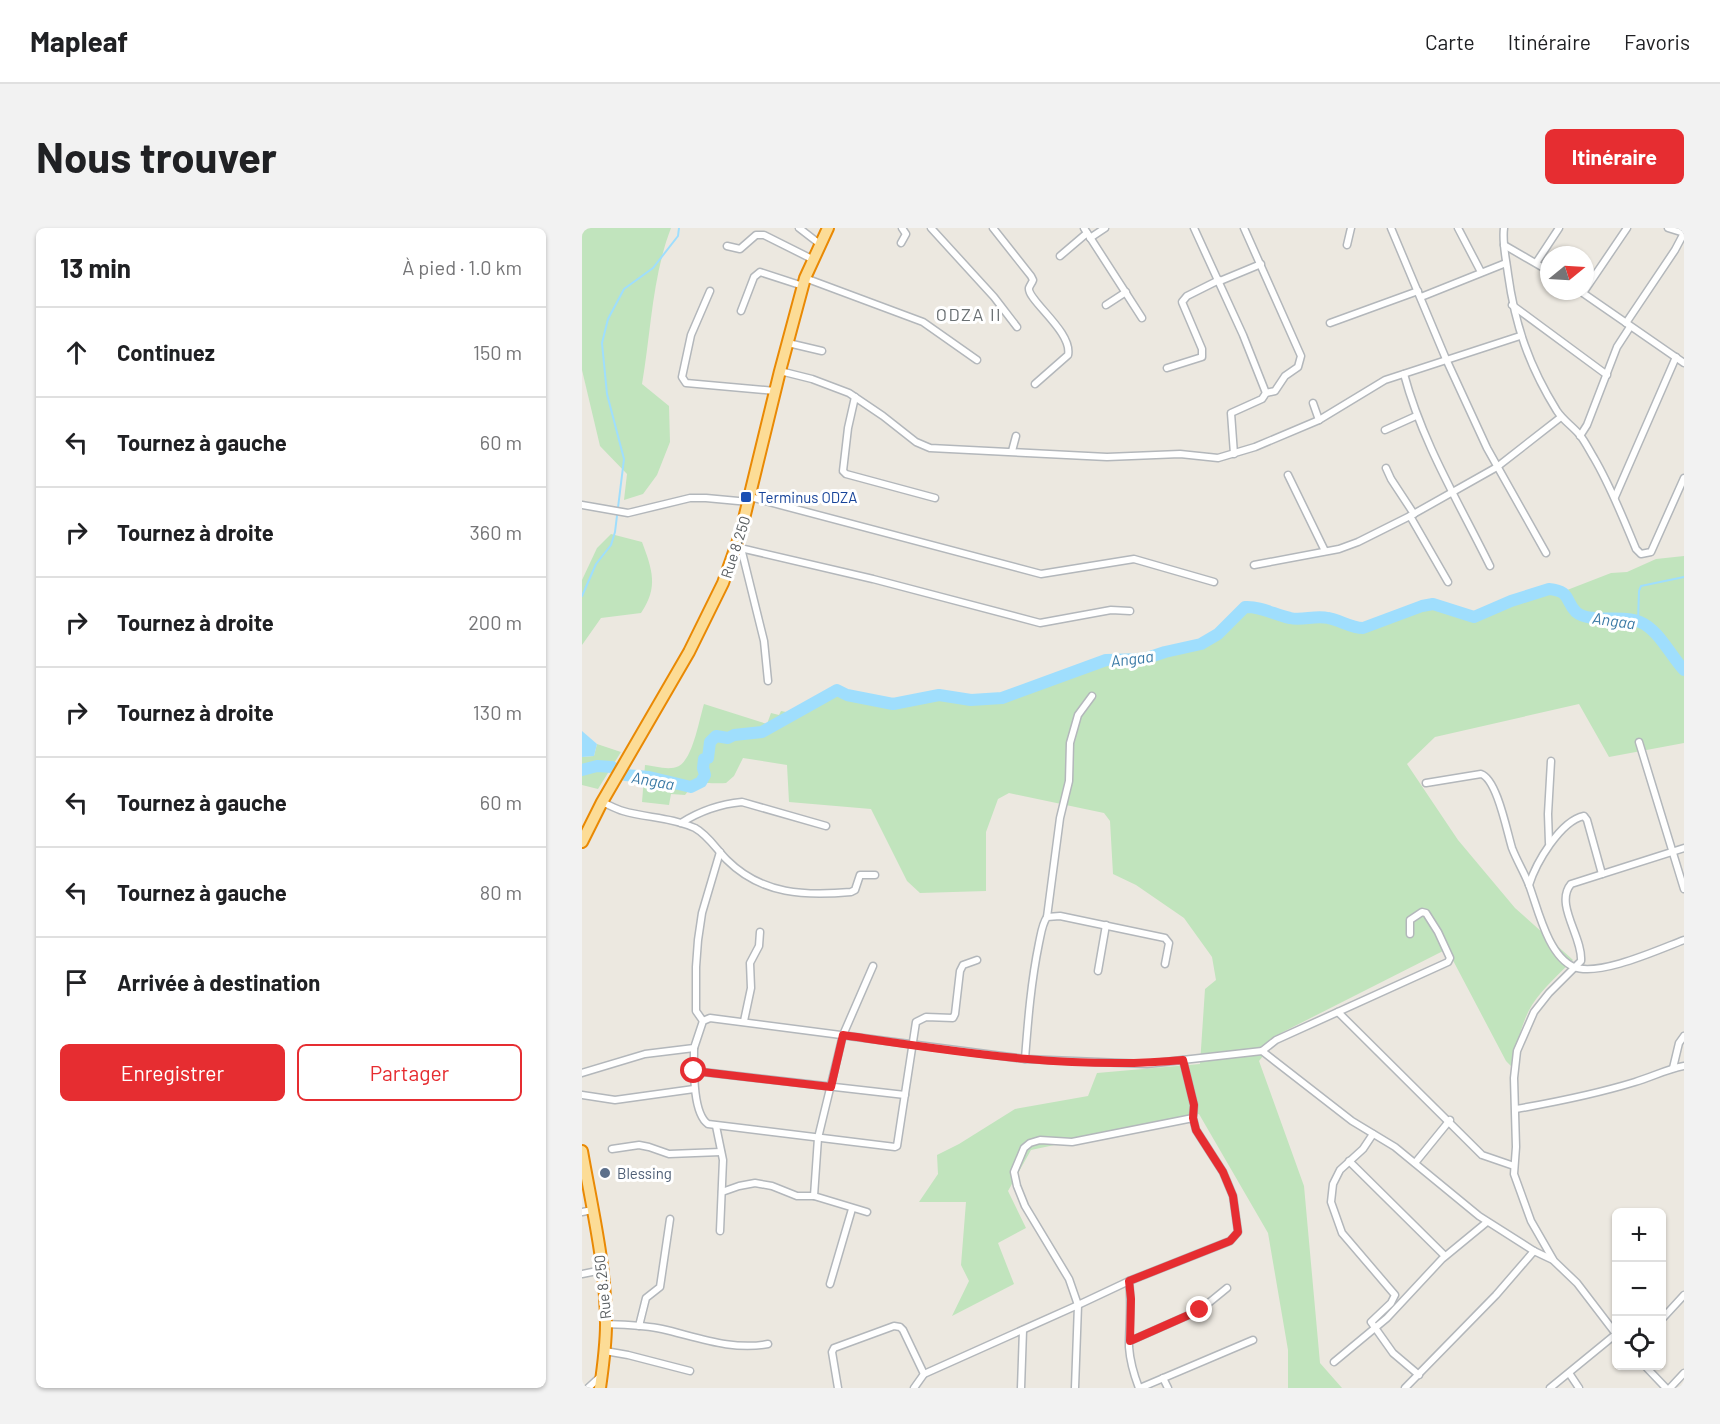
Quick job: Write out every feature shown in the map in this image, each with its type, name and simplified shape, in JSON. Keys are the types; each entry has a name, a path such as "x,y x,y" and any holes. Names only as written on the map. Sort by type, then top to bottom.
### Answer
{"highway":[{"name":"Rue 8.250","path":"582,842 602,802 689,652 739,548 775,391 804,282 828,228"},
{"name":"Rue 8.250","path":"582,1151 587,1211 602,1270 606,1324 600,1388"}],"street":[{"path":"799,228 821,244"},
{"path":"901,243 906,234 902,228"},
{"path":"931,228 994,297 1017,327"},
{"path":"993,228 1031,276 1033,280 1029,288 1031,295 1056,325 1069,348 1068,355 1035,384"},
{"path":"1060,256 1087,233 1105,228"},
{"path":"1194,228 1220,280 1266,393"},
{"path":"1234,454 1231,413 1262,399 1266,393 1275,391 1285,376 1298,367 1301,356 1244,228"},
{"path":"1347,245 1351,228"},
{"path":"1391,228 1446,359 1497,467 1546,553"},
{"path":"1458,228 1481,272"},
{"path":"1504,228 1512,306 1528,357 1561,417 1580,436 1615,497 1638,552 1649,553 1684,478"},
{"path":"1536,263 1559,228"},
{"path":"1594,275 1627,228"},
{"path":"1580,436 1587,425 1628,325 1684,233 1668,228"},
{"path":"1087,233 1142,318"},
{"path":"726,246 740,249 756,235 764,235 814,260"},
{"path":"1504,245 1540,265"},
{"path":"1330,323 1506,263"},
{"path":"1167,368 1202,357 1202,349 1182,302 1187,296 1261,264"},
{"path":"741,311 754,277 760,273 804,282 923,322 977,360"},
{"path":"710,291 691,335 682,377 684,381 775,391"},
{"path":"1106,305 1126,292"},
{"path":"1594,299 1681,360 1615,497"},
{"path":"1512,306 1607,375"},
{"path":"780,371 812,379 855,397 926,447 1107,457 1180,454 1218,458 1234,454 1319,420 1385,380 1520,336"},
{"path":"788,343 822,351"},
{"path":"1404,374 1416,416 1490,566"},
{"path":"855,397 848,428 843,471 846,474 935,498"},
{"path":"1313,403 1319,420"},
{"path":"1385,430 1416,416"},
{"path":"1254,565 1346,548 1412,515 1497,467 1561,417"},
{"path":"1012,451 1016,436"},
{"path":"1386,468 1448,582"},
{"path":"1288,475 1325,551"},
{"path":"582,505 627,513 690,498 750,500 1041,574 1134,559 1214,582"},
{"path":"768,681 764,641 739,548 873,579 1040,623 1111,610 1130,612"},
{"path":"1025,1059 1028,1009 1037,953 1047,917 1060,818 1069,781 1070,743 1077,715 1092,696"},
{"path":"1640,742 1684,889"},
{"path":"1549,843 1551,761"},
{"path":"1426,783 1446,778 1485,775 1501,808 1512,846 1552,946 1574,967 1593,968 1615,965 1684,940"},
{"path":"602,802 623,811 681,823 697,829 746,875 763,885 780,891 820,895 851,892 855,890 860,875 875,874"},
{"path":"681,823 708,810 742,802 826,826"},
{"path":"1529,885 1549,843 1575,819 1584,816 1602,874"},
{"path":"1612,1329 1577,1283 1554,1261 1531,1221 1518,1187 1514,1174 1516,1109 1514,1078 1517,1051 1534,1012 1549,993 1581,961 1564,894 1571,884 1684,848"},
{"path":"703,1021 696,1011 698,940 702,913 720,852"},
{"path":"976,960 963,965 960,971 953,1017 921,1018 916,1022 914,1028 912,1045 905,1095 897,1146 716,1126 704,1122 694,1089 694,1048 703,1021 710,1018 744,1021 912,1045 1025,1059 1147,1064 1262,1051 1276,1040 1448,962 1450,958 1426,913 1422,912 1410,920 1410,934"},
{"path":"1047,917 1060,916 1165,938 1169,943 1165,964"},
{"path":"1098,971 1106,925"},
{"path":"744,1021 751,988 750,963 759,946 760,932"},
{"path":"813,1196 818,1138 843,1035 873,966"},
{"path":"1338,1012 1482,1155 1514,1166"},
{"path":"1673,1068 1678,1043 1684,1036"},
{"path":"582,1072 645,1054 694,1048"},
{"path":"1262,1051 1352,1121 1415,1163 1487,1222 1554,1261"},
{"path":"914,1388 924,1374 1129,1281 1230,1241 1238,1232 1233,1196 1223,1172 1196,1130 1193,1118 1194,1105 1183,1060"},
{"path":"1516,1109 1573,1099 1684,1066"},
{"path":"694,1071 905,1095"},
{"path":"582,1095 615,1100 694,1089"},
{"path":"1075,1388 1078,1305 1069,1279 1025,1206 1017,1186 1014,1172 1024,1148 1040,1140 1072,1142 1193,1118"},
{"path":"1415,1163 1450,1121"},
{"path":"716,1126 723,1160 720,1231"},
{"path":"1373,1134 1363,1149 1340,1170 1333,1184 1331,1202 1342,1233 1395,1295 1391,1303 1371,1322 1393,1353 1419,1375"},
{"path":"612,1149 639,1145 650,1146 669,1154 721,1152"},
{"path":"1349,1161 1445,1256"},
{"path":"722,1192 755,1183 778,1187 803,1197 813,1196 867,1212"},
{"path":"830,1284 852,1209"},
{"path":"639,1326 646,1298 660,1287 670,1219"},
{"path":"1334,1362 1376,1328 1445,1256 1487,1222"},
{"path":"1405,1388 1500,1290 1534,1251"},
{"path":"582,1274 602,1270"},
{"path":"1129,1281 1130,1341 1133,1371 1139,1388 1253,1340"},
{"path":"1130,1341 1200,1310 1227,1288"},
{"path":"1665,1316 1684,1295"},
{"path":"606,1324 660,1328 717,1343 755,1347 768,1344"},
{"path":"838,1388 832,1352 834,1348 894,1326 903,1330 924,1374"},
{"path":"1021,1388 1023,1330"},
{"path":"1551,1388 1612,1337"},
{"path":"605,1352 628,1354 690,1371"},
{"path":"1650,1370 1668,1388 1684,1373"},
{"path":"1569,1373 1579,1388"},
{"path":"588,1388 602,1375"},
{"path":"1163,1378 1168,1388"}],"green space":[{"path":"582,228 671,228 656,285 642,384 669,406 670,442 657,475 643,494 624,500 627,474 600,446 582,370"},
{"path":"611,534 642,542 651,569 650,595 641,613 601,618 582,645 582,580 597,548"},
{"path":"1684,556 1684,743 1609,757 1579,704 1435,737 1407,764 1458,840 1515,908 1573,960 1546,987 1528,1012 1512,1067 1506,1061 1447,949 1281,1033 1259,1061 1304,1186 1320,1363 1342,1388 1288,1388 1288,1350 1268,1233 1199,1114 1031,1150 1008,1191 1026,1228 998,1243 1014,1284 952,1316 969,1281 961,1265 966,1202 919,1202 938,1174 937,1155 1015,1109 1088,1096 1097,1073 1200,1064 1205,989 1216,980 1212,957 1184,918 1136,885 1113,874 1110,821 1104,813 1009,793 998,799 986,832 986,891 920,893 907,881 871,809 789,802 787,765 743,758 734,776 726,783 703,783 694,786 685,795 671,794 669,805 642,802 645,765 671,768 684,762 692,747 704,704 767,724 771,713 779,715 781,711 791,713 837,690 847,695 893,704 939,695 971,700 1002,698 1106,660 1144,659 1201,644 1218,634 1245,607 1254,606 1292,619 1330,618 1357,628 1433,604 1474,617 1511,601 1549,589 1562,592 1611,573 1627,572 1656,559"},
{"path":"597,744 621,752 598,789 582,785 582,757 594,756"}],"water":[{"path":"582,731 597,744 594,756 582,757"}],"waterway":[{"path":"582,596 596,564 611,545 615,532 624,459 607,394 602,343 608,319 624,289 653,268 678,236 679,228"},
{"path":"1638,621 1641,586 1684,577"},
{"name":"Angaa","path":"582,770 597,766 612,767 625,775 649,777 691,787 701,782 705,775 704,759 708,758 710,742 716,736 728,738 734,735 762,732 837,690 847,695 893,704 939,695 971,700 1002,698 1106,660 1144,659 1201,644 1218,634 1245,607 1257,608 1295,619 1328,618 1363,628 1433,604 1474,617 1511,601 1549,589 1556,590 1564,594 1576,612 1582,616 1633,620 1647,626 1659,637 1684,670"}],"place":[{"name":"Terminus ODZA","path":"746,497"},
{"name":"Blessing","path":"605,1173"}],"district":[{"name":"ODZA II","path":"969,314"}],"route":[{"path":"694,1071 831,1087 843,1035 1025,1059 1147,1064 1183,1060 1194,1105 1193,1118 1196,1130 1223,1172 1233,1196 1238,1232 1230,1241 1129,1281 1130,1341 1200,1310"}]}
